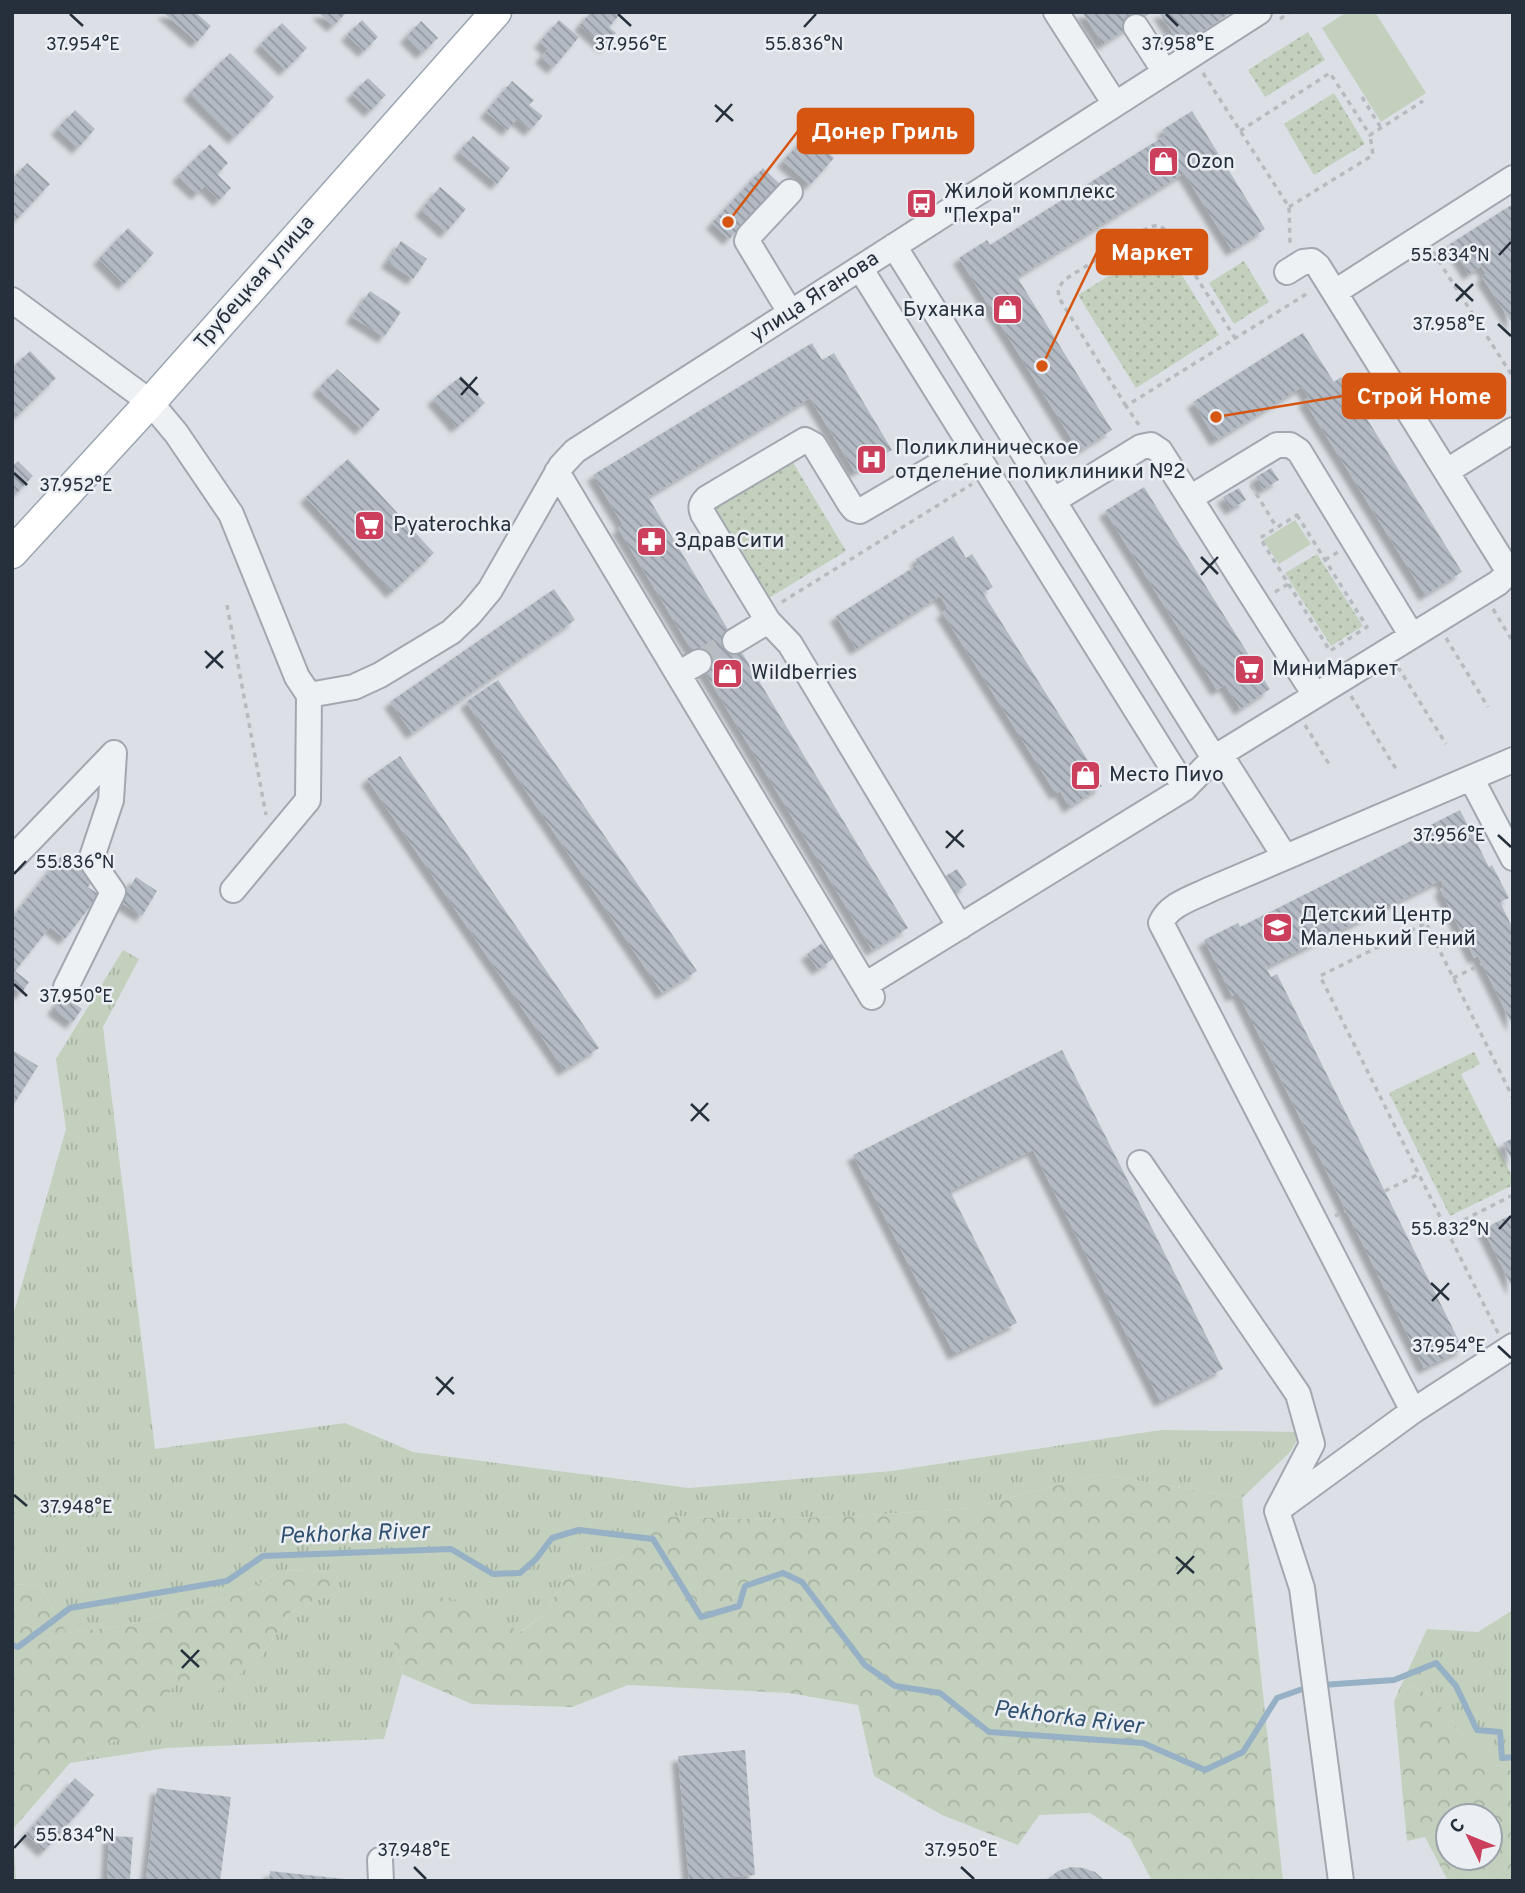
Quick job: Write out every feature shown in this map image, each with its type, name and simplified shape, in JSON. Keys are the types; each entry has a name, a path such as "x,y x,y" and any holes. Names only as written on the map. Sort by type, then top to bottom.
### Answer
{"main road":[{"name":"Трубецкая улица","path":"12,553 150,402 496,12"}],"street":[{"path":"1056,12 1115,104"},
{"name":"улица Яганова","path":"309,695 354,687 451,632 490,590 557,472 566,458 575,451 1165,72 1194,48 1259,12"},
{"path":"1136,27 1165,72"},
{"path":"1331,286 1422,236 1513,178"},
{"path":"790,192 747,241 790,312"},
{"path":"894,246 1053,502 1285,858"},
{"path":"557,472 688,668 869,991 960,926 1185,788 1217,756 1512,573 1331,286 1312,261 1293,268"},
{"path":"860,268 1185,788"},
{"path":"12,300 150,402 176,433 231,514 296,677 309,695 309,800 233,890"},
{"path":"1447,471 1513,430"},
{"path":"960,926 790,644 766,618 701,508 707,498 805,440 814,445 850,504 860,511 971,446"},
{"path":"1190,498 1277,445 1290,444 1299,451 1412,636"},
{"path":"1053,502 1141,447 1151,445 1160,451 1190,498 1305,702"},
{"path":"735,641 766,618"},
{"path":"12,859 114,753 111,800 91,860 113,892 66,987"},
{"path":"1413,1410 1161,923 1164,915 1173,908 1513,760"},
{"path":"1471,778 1513,858"},
{"path":"1140,1163 1298,1394 1312,1444 1277,1511 1301,1588 1341,1881"},
{"path":"1277,1511 1413,1410 1510,1348"}],"path":[{"path":"1194,48 1240,131 1289,207 1293,268"},
{"path":"1240,131 1330,74 1370,135 1373,155 1289,207"},
{"path":"1362,97 1381,128"},
{"path":"1370,135 1423,101"},
{"path":"1151,445 1059,298 1058,289 1064,280 1149,227 1159,225 1167,230 1235,338"},
{"path":"1422,236 1513,377"},
{"path":"1126,406 1235,338 1331,286"},
{"path":"1240,468 1277,528"},
{"path":"766,618 988,473"},
{"path":"1297,515 1367,627 1330,650 1260,538 1277,528 1297,515"},
{"path":"1482,593 1513,642"},
{"path":"227,605 271,844"},
{"path":"1435,622 1488,707"},
{"path":"1388,650 1446,744"},
{"path":"1341,680 1396,769"},
{"path":"1305,702 1329,764"},
{"path":"1510,1348 1446,1229 1320,976 1426,923 1513,1098"},
{"path":"1453,978 1482,964"},
{"path":"1385,1191 1419,1174"},
{"path":"1446,1229 1513,1195"}],"green space":[{"path":"1347,12 1375,12 1426,93 1381,122 1322,28"},
{"path":"1308,32 1325,60 1265,97 1248,70"},
{"path":"1334,93 1365,144 1314,175 1284,124"},
{"path":"1162,243 1219,335 1136,388 1078,295"},
{"path":"1244,261 1269,302 1234,324 1209,283"},
{"path":"791,459 846,551 769,598 713,505"},
{"path":"1295,520 1311,544 1279,564 1263,540"},
{"path":"1317,554 1363,626 1331,646 1285,573"},
{"path":"123,950 139,959 103,1027 155,1449 345,1423 413,1452 689,1488 892,1471 1161,1430 1302,1432 1290,1452 1242,1498 1098,1474 971,1508 840,1517 741,1519 667,1516 621,1558 565,1578 545,1614 519,1632 478,1608 390,1628 402,1674 384,1739 167,1748 70,1763 129,1734 176,1680 261,1657 291,1611 339,1591 337,1572 281,1570 246,1592 129,1625 67,1633 40,1586 12,1584 12,1319 66,1129 56,1059"},
{"path":"1474,1052 1480,1064 1461,1074 1513,1178 1513,1185 1450,1216 1389,1093"},
{"path":"1098,1474 1242,1498 1283,1881 1152,1881 1130,1839 1090,1813 1039,1815 1018,1845 942,1815 874,1776 858,1705 789,1693 628,1685 572,1707 472,1704 402,1674 390,1628 426,1593 478,1608 520,1632 545,1614 565,1578 621,1558 667,1516 741,1519 840,1517 971,1508"},
{"path":"281,1570 337,1572 339,1591 291,1611 261,1657 215,1694 176,1681 159,1712 129,1734 70,1763 13,1829 16,1881 12,1881 12,1584 40,1586 67,1633 129,1625 246,1592"},
{"path":"1513,1610 1513,1772 1476,1752 1434,1698 1411,1685 1394,1701 1427,1629 1478,1632"},
{"path":"1411,1685 1434,1698 1476,1752 1513,1772 1513,1881 1448,1881 1443,1872 1504,1872 1504,1802 1434,1802 1434,1854 1425,1837 1407,1841 1394,1701"}],"building":[{"path":"163,12 195,12 211,26 197,42"},
{"path":"318,12 347,12 333,26"},
{"path":"591,12 622,12 609,27 616,33 605,47 580,25"},
{"path":"1082,12 1152,12 1103,44"},
{"path":"1159,12 1232,12 1180,45"},
{"path":"362,20 378,37 364,51 347,35"},
{"path":"559,20 579,37 553,68 541,57 548,49 540,42"},
{"path":"421,21 438,38 422,53 406,37"},
{"path":"282,23 307,48 285,70 260,45"},
{"path":"1167,32 1174,43 1164,50 1156,38"},
{"path":"230,53 274,97 234,138 189,94"},
{"path":"368,78 386,95 370,111 352,94"},
{"path":"512,81 534,100 529,105 543,116 530,130 517,119 508,130 486,112"},
{"path":"75,110 95,129 78,148 57,129"},
{"path":"1192,111 1265,229 1232,250 1184,173 1017,277 1112,430 1079,451 959,258 987,240 990,245 1166,135 1162,130"},
{"path":"808,134 834,158 810,185 783,161"},
{"path":"473,136 510,168 497,184 459,152"},
{"path":"210,144 228,163 217,174 231,188 219,200 205,186 197,194 178,176"},
{"path":"27,163 50,184 15,221 12,219 12,179"},
{"path":"763,168 780,184 729,239 712,223"},
{"path":"440,187 466,209 446,232 421,210"},
{"path":"1513,204 1513,325 1482,277 1486,274 1481,266 1469,274 1450,244"},
{"path":"128,228 154,253 124,284 99,259"},
{"path":"401,241 427,259 413,279 387,262"},
{"path":"370,291 401,312 384,337 352,317"},
{"path":"1303,333 1334,382 1341,377 1462,572 1425,595 1304,400 1309,398 1302,387 1216,440 1193,402"},
{"path":"812,343 822,360 834,353 892,450 855,472 810,398 648,497 908,928 872,950 618,528 623,525 593,475"},
{"path":"30,351 56,378 17,416 12,411 12,368"},
{"path":"337,369 380,409 361,429 318,389"},
{"path":"461,376 485,403 457,427 433,399"},
{"name":"Pyaterochka","path":"348,459 434,553 392,592 306,497"},
{"path":"18,461 33,476 12,498 12,466"},
{"path":"1271,468 1279,480 1263,489 1256,477"},
{"path":"1144,487 1270,689 1240,709 1225,685 1217,690 1105,511"},
{"path":"1239,488 1246,500 1231,509 1223,497"},
{"path":"953,536 966,558 972,554 993,587 983,593 1102,786 1069,807 1060,791 1056,794 942,612 948,609 940,596 856,649 836,616 919,564 916,559"},
{"path":"554,589 575,620 412,733 390,702"},
{"path":"498,680 697,971 662,993 466,702"},
{"path":"400,756 599,1048 564,1070 367,779"},
{"path":"1460,810 1489,867 1492,865 1509,898 1500,902 1513,929 1513,1026 1478,956 1474,958 1440,889 1444,887 1441,880 1266,967 1271,977 1277,974 1463,1349 1424,1368 1238,993 1232,996 1204,940 1238,923 1240,927 1423,835 1421,830"},
{"path":"63,854 94,879 88,887 99,895 65,939 50,927 15,971 29,982 21,994 12,987 12,948 16,944 12,941 12,918"},
{"path":"957,869 967,885 951,895 941,879"},
{"path":"136,877 157,891 142,916 120,902"},
{"path":"822,943 833,959 818,969 807,954"},
{"path":"63,995 82,1009 72,1023 53,1009"},
{"path":"12,1050 38,1066 12,1107"},
{"path":"1062,1050 1223,1369 1160,1401 1033,1150 950,1191 1017,1323 954,1354 853,1155"},
{"path":"1513,1138 1513,1162 1503,1143"},
{"path":"1513,1214 1513,1289 1483,1229"},
{"path":"745,1750 755,1875 689,1881 678,1756"},
{"path":"75,1778 94,1795 44,1851 26,1834"},
{"path":"157,1788 231,1797 220,1881 146,1881"},
{"path":"109,1836 133,1837 130,1879 107,1878"},
{"path":"1071,1867 1095,1872 1105,1881 1046,1881 1058,1871"},
{"path":"270,1871 345,1879 269,1881"}],"waterway":[{"name":"Pekhorka River","path":"12,1645 18,1647 70,1608 227,1581 263,1556 451,1549 493,1574 520,1573 536,1559 552,1538 579,1530 653,1539 701,1617 739,1606 745,1586 783,1573 802,1582 865,1665 895,1686 940,1693 989,1732 1143,1743 1205,1770 1243,1752 1277,1698 1311,1686"},
{"name":"Pekhorka River","path":"1322,1685 1394,1680 1436,1663 1456,1686 1477,1730 1500,1732 1502,1758 1513,1757"}],"tunnel":[{"path":"699,662 735,641"}],"place":[{"name":"Ozon","path":"1163,162"},
{"name":"Жилой комплекс \"Пехра\"","path":"921,204"},
{"name":"Донер Гриль","path":"728,222"},
{"name":"Буханка","path":"1008,310"},
{"name":"Маркет","path":"1042,366"},
{"name":"Строй Home","path":"1216,417"},
{"name":"Поликлиническое отделение поликлиники №2","path":"872,460"},
{"name":"Pyaterochka","path":"370,525"},
{"name":"ЗдравСити","path":"651,541"},
{"name":"МиниМаркет","path":"1249,669"},
{"name":"Wildberries","path":"728,673"},
{"name":"Место Пиvо","path":"1086,775"},
{"name":"Детский Центр Маленький Гений","path":"1277,927"}]}
